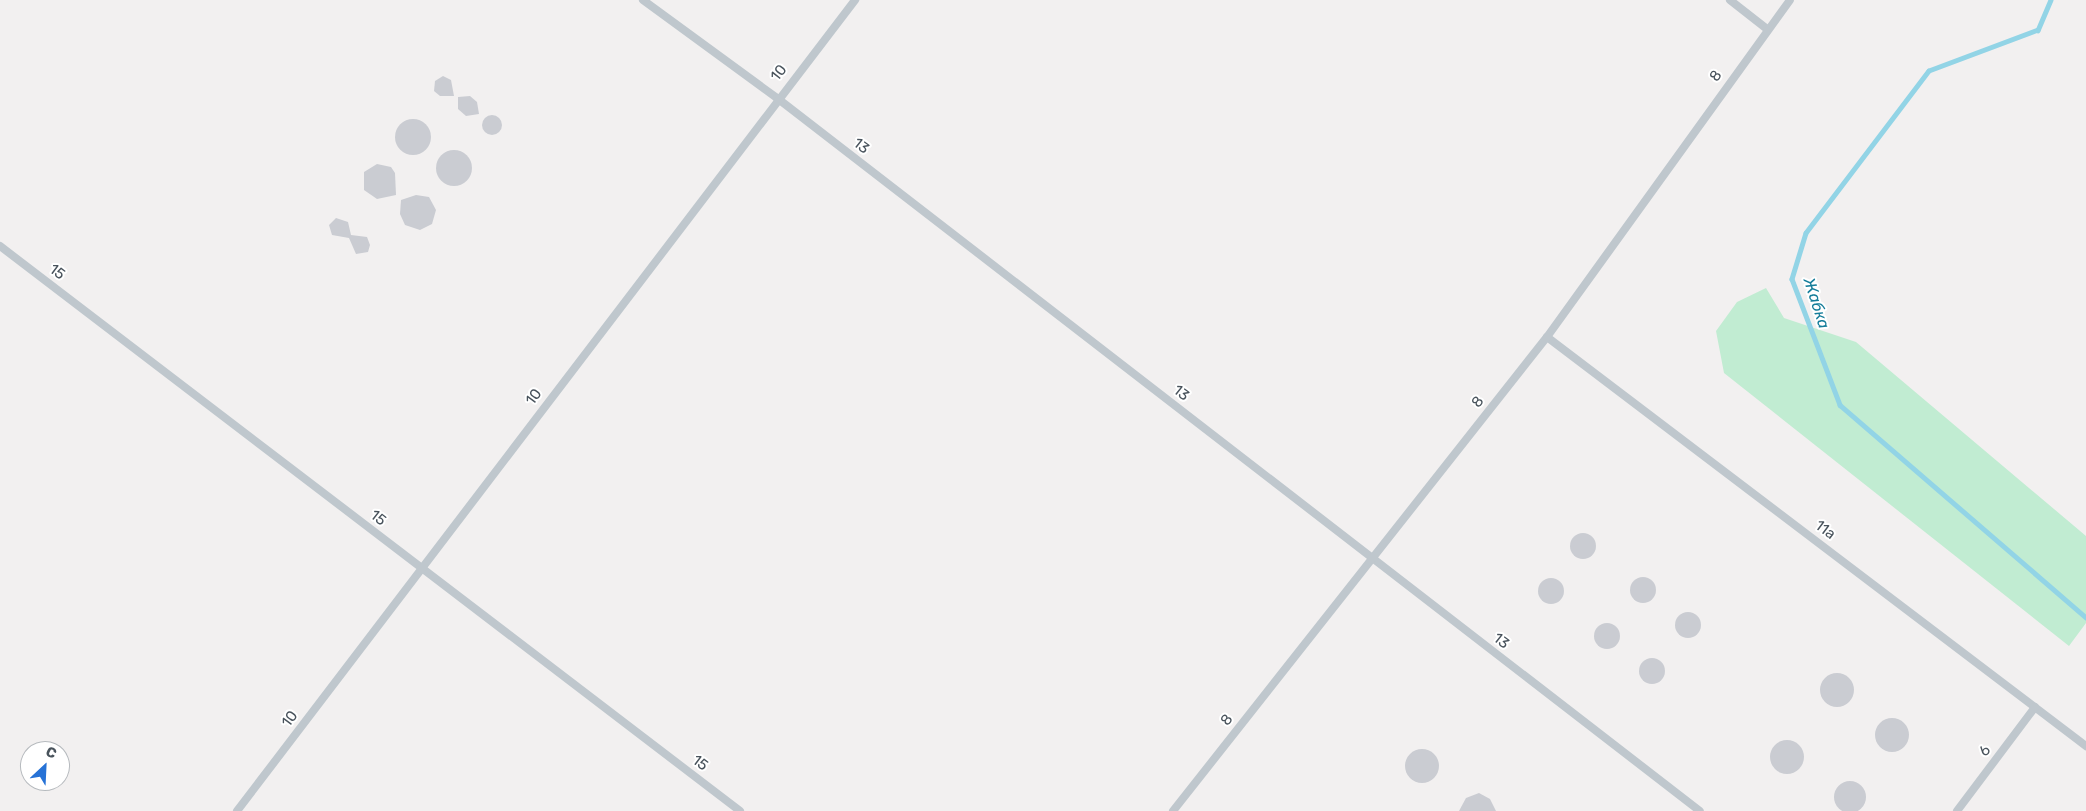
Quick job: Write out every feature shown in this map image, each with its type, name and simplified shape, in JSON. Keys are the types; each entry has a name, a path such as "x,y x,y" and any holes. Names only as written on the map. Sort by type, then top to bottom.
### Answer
{"lane":[{"name":"13","path":"643,0 777,98 1700,811"},
{"name":"10","path":"237,811 777,98 855,0"},
{"path":"1730,0 1767,29"},
{"name":"8","path":"1173,811 1547,337 1767,29 1790,0"},
{"name":"15","path":"0,246 740,811"},
{"name":"11a","path":"1547,337 2086,746"},
{"name":"6","path":"1957,811 2035,707"}],"green space":[{"path":"1766,288 1784,318 1856,342 2086,536 2086,623 2069,646 1724,373 1716,331 1737,302"}],"building":[{"path":"443,76 451,80 454,96 440,96 434,91 435,81"},
{"path":"470,96 477,102 479,114 466,116 458,109 458,97"},
{"path":"492,115 499,118 502,125 499,132 492,135 485,132 482,125 485,118"},
{"path":"413,119 420,120 426,124 430,130 430,144 426,150 420,154 413,155 406,154 400,150 396,144 395,137 396,130 400,124 406,120"},
{"path":"454,150 461,151 467,155 471,161 471,175 467,181 461,185 454,186 447,185 441,181 437,175 436,168 437,161 441,155 447,151"},
{"path":"377,164 391,167 395,173 396,195 377,199 364,190 364,172"},
{"path":"416,195 429,197 436,210 432,224 420,230 405,225 400,214 401,200"},
{"path":"336,218 348,222 351,235 367,237 370,245 368,252 356,254 349,238 332,235 329,225"},
{"path":"1583,533 1592,537 1596,546 1592,555 1583,559 1574,555 1570,546 1574,537"},
{"path":"1643,577 1652,581 1656,590 1652,599 1643,603 1634,599 1630,590 1634,581"},
{"path":"1551,578 1560,582 1564,591 1560,600 1551,604 1542,600 1538,591 1542,582"},
{"path":"1688,612 1697,616 1701,625 1697,634 1688,638 1679,634 1675,625 1679,616"},
{"path":"1607,623 1616,627 1620,636 1616,645 1607,649 1598,645 1594,636 1598,627"},
{"path":"1652,658 1661,662 1665,671 1661,680 1652,684 1643,680 1639,671 1643,662"},
{"path":"1837,673 1849,678 1854,690 1849,702 1837,707 1825,702 1820,690 1825,678"},
{"path":"1892,718 1904,723 1909,735 1904,747 1892,752 1880,747 1875,735 1880,723"},
{"path":"1787,740 1799,745 1804,757 1799,769 1787,774 1775,769 1770,757 1775,745"},
{"path":"1422,749 1434,754 1439,766 1434,778 1422,783 1410,778 1405,766 1410,754"},
{"path":"1850,781 1856,782 1861,786 1865,791 1865,803 1861,808 1856,812 1850,813 1844,812 1839,808 1835,803 1834,797 1835,791 1839,786 1844,782"},
{"path":"1479,793 1490,799 1496,811 1459,811 1466,798"}],"waterway":[{"name":"Жабка","path":"2051,0 2038,30 1929,71 1806,233 1792,279 1840,405 2086,617"}]}
